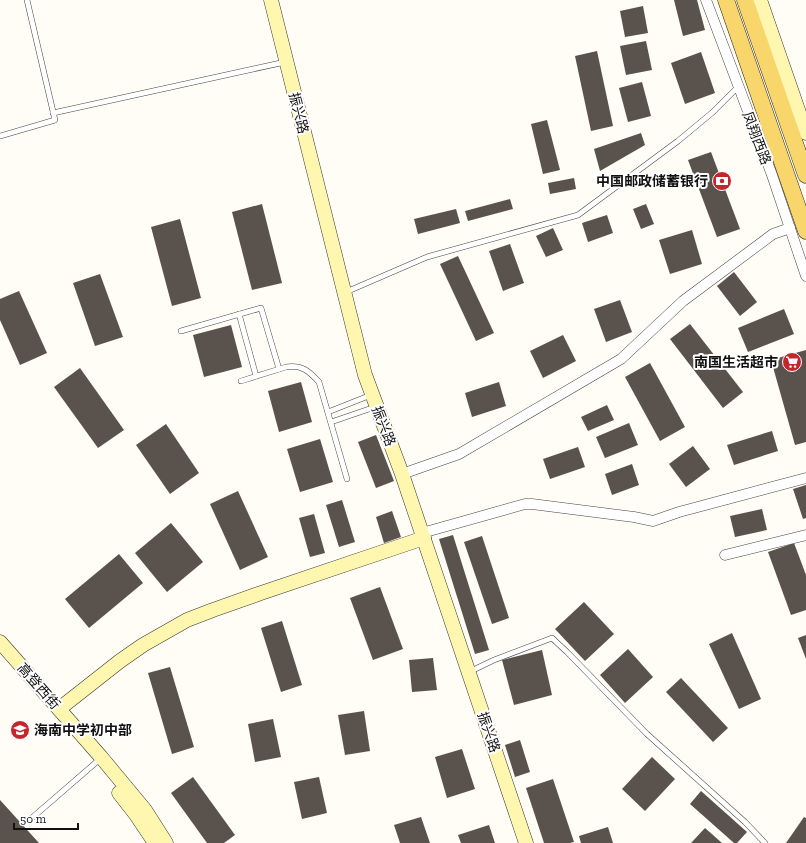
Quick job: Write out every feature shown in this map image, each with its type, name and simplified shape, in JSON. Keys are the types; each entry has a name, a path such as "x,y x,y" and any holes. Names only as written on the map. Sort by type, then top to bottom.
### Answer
{"main road":[{"name":"凤翔西路","path":"726,0 806,231"},
{"path":"745,0 806,175"}],"street":[{"name":"振兴路","path":"271,0 365,375 402,474 526,843"},
{"name":"凤翔西路","path":"706,0 772,175 806,276"},
{"path":"760,0 806,133"},
{"path":"402,474 459,454 621,359 683,301 773,234 790,228"},
{"path":"59,709 142,645 187,620 423,536 525,504 653,521 679,512 806,478"},
{"path":"725,555 806,535"},
{"name":"高登西街","path":"0,642 59,709 98,760 155,843"},
{"name":"高登西街","path":"0,655 145,810 166,843"}],"lane":[{"path":"0,136 55,120 27,0"},
{"path":"53,113 286,61"},
{"path":"344,293 427,257 578,215 678,141 713,112 738,86"},
{"path":"181,331 261,308 279,370"},
{"path":"239,314 256,376"},
{"path":"241,381 293,367 303,368 311,373 319,382 347,479"},
{"path":"328,412 374,401"},
{"path":"331,422 374,401"},
{"path":"469,672 494,660 552,638 647,734 765,843"},
{"path":"33,817 98,760"}],"building":[{"path":"674,0 697,0 705,30 683,36"},
{"path":"643,6 648,33 625,37 620,11"},
{"path":"646,41 652,70 626,75 620,46"},
{"path":"597,51 613,126 591,131 575,56"},
{"path":"701,52 715,93 685,104 671,63"},
{"path":"642,82 651,116 628,122 619,88"},
{"path":"547,120 560,170 543,174 531,124"},
{"path":"641,133 645,145 600,171 594,149"},
{"path":"711,152 740,229 717,237 688,160"},
{"path":"574,178 576,189 550,194 548,183"},
{"path":"510,199 513,209 468,221 465,211"},
{"path":"262,204 282,283 252,290 232,212"},
{"path":"646,204 654,224 641,229 633,209"},
{"path":"456,209 460,223 418,234 414,219"},
{"path":"607,215 613,233 588,242 582,223"},
{"path":"180,219 201,298 172,306 151,227"},
{"path":"553,228 563,250 546,257 536,236"},
{"path":"692,230 702,264 670,274 659,240"},
{"path":"510,244 524,283 503,291 489,251"},
{"path":"458,256 494,333 476,341 440,264"},
{"path":"734,272 757,302 740,316 717,286"},
{"path":"100,274 123,337 95,346 73,283"},
{"path":"19,291 47,353 20,365 0,320 0,299"},
{"path":"620,300 632,332 606,342 594,309"},
{"path":"784,309 794,334 748,352 738,328"},
{"path":"690,324 743,392 723,408 670,339"},
{"path":"231,325 242,367 204,377 193,335"},
{"path":"563,335 576,361 543,378 530,351"},
{"path":"806,350 806,442 795,445 771,360"},
{"path":"650,363 685,427 660,441 625,377"},
{"path":"80,368 124,430 98,448 54,387"},
{"path":"301,382 312,422 279,432 268,391"},
{"path":"499,382 506,406 472,417 465,393"},
{"path":"607,405 614,420 588,431 581,417"},
{"path":"629,423 638,445 605,458 596,437"},
{"path":"166,424 199,473 170,494 136,445"},
{"path":"772,431 778,451 734,465 727,445"},
{"path":"376,435 394,481 376,488 358,442"},
{"path":"320,439 333,482 300,492 287,449"},
{"path":"693,446 710,469 686,487 669,464"},
{"path":"578,447 585,467 550,479 543,459"},
{"path":"632,464 639,485 612,495 605,474"},
{"path":"806,485 806,518 803,519 793,489"},
{"path":"238,491 268,557 240,570 210,504"},
{"path":"342,500 355,542 339,547 326,505"},
{"path":"762,509 767,530 735,537 730,516"},
{"path":"392,511 401,537 384,543 376,517"},
{"path":"314,514 325,553 310,557 299,518"},
{"path":"171,523 203,562 167,592 135,553"},
{"path":"453,535 489,650 475,654 439,539"},
{"path":"482,536 509,618 492,624 464,542"},
{"path":"794,543 806,575 806,610 791,615 768,552"},
{"path":"119,554 143,583 89,628 65,599"},
{"path":"380,587 403,649 373,660 350,598"},
{"path":"584,602 614,634 585,661 555,629"},
{"path":"282,621 302,685 281,692 261,628"},
{"path":"732,633 761,699 739,709 709,644"},
{"path":"806,635 806,659 798,638"},
{"path":"628,649 653,677 625,703 600,675"},
{"path":"542,650 552,695 514,705 502,660"},
{"path":"433,658 437,690 412,692 409,660"},
{"path":"170,667 194,747 172,754 148,673"},
{"path":"681,678 728,728 713,742 666,692"},
{"path":"364,711 370,751 345,755 338,715"},
{"path":"273,719 281,757 255,762 248,724"},
{"path":"520,740 530,772 515,777 505,745"},
{"path":"462,749 475,789 447,798 435,757"},
{"path":"652,757 675,779 645,811 622,789"},
{"path":"193,777 235,835 224,843 207,843 171,793"},
{"path":"319,777 327,813 302,819 294,782"},
{"path":"553,779 574,842 544,843 526,788"},
{"path":"701,791 747,832 737,843 734,843 690,804"},
{"path":"0,800 39,843 0,843"},
{"path":"421,817 430,843 400,843 394,825"},
{"path":"804,817 806,818 806,843 786,843"},
{"path":"489,825 495,843 461,843 458,835"},
{"path":"608,827 613,843 581,843 579,836"},
{"path":"705,828 722,843 691,843"}],"place":[{"name":"中国邮政储蓄银行","path":"722,181"},
{"name":"南国生活超市","path":"792,362"},
{"name":"海南中学初中部","path":"20,730"}]}
